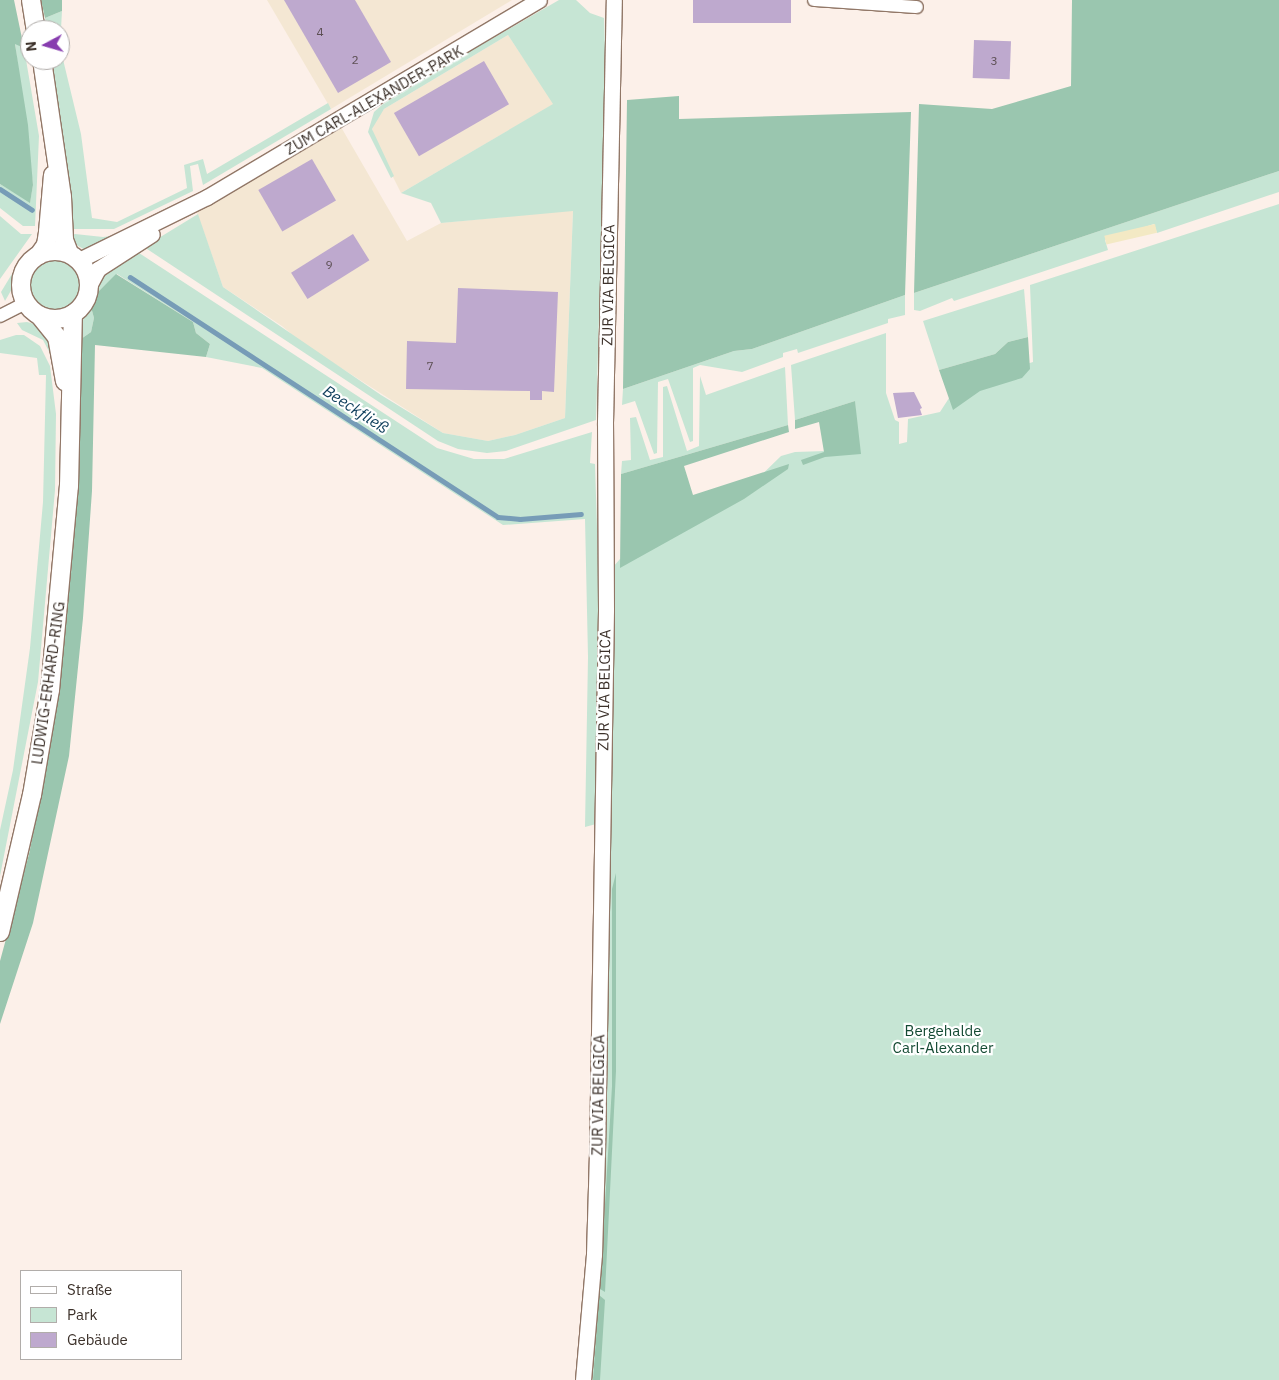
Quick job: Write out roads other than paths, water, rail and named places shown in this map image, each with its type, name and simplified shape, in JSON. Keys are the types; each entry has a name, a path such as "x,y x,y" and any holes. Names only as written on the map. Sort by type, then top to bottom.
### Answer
{"main road":[{"path":"31,0 34,20"},
{"path":"43,70 62,197 64,240 74,256 87,271 90,284 86,302 73,314 51,319 40,316 26,303 22,292 24,270 46,245 55,157"},
{"path":"39,255 59,251 74,256"},
{"name":"LUDWIG-ERHARD-RING","path":"0,932 30,804 50,690 62,587 70,430 73,314"},
{"name":"LUDWIG-ERHARD-RING","path":"40,316 56,337 70,430"}],"street":[{"name":"ZUM CARL-ALEXANDER-PARK","path":"90,284 98,270 207,197 540,0"},
{"name":"ZUR VIA BELGICA","path":"582,1380 594,1254 597,1153 606,610 605,422 614,0"},
{"path":"814,0 917,7"},
{"name":"ZUM CARL-ALEXANDER-PARK","path":"74,256 207,197"},
{"path":"0,316 26,303"}],"waterway":[{"name":"Beeckfließ","path":"0,189 32,210"},
{"name":"Beeckfließ","path":"130,277 498,517 520,519 581,514"}],"park label":[{"name":"Bergehalde Carl-Alexander","path":"943,1038"}]}
